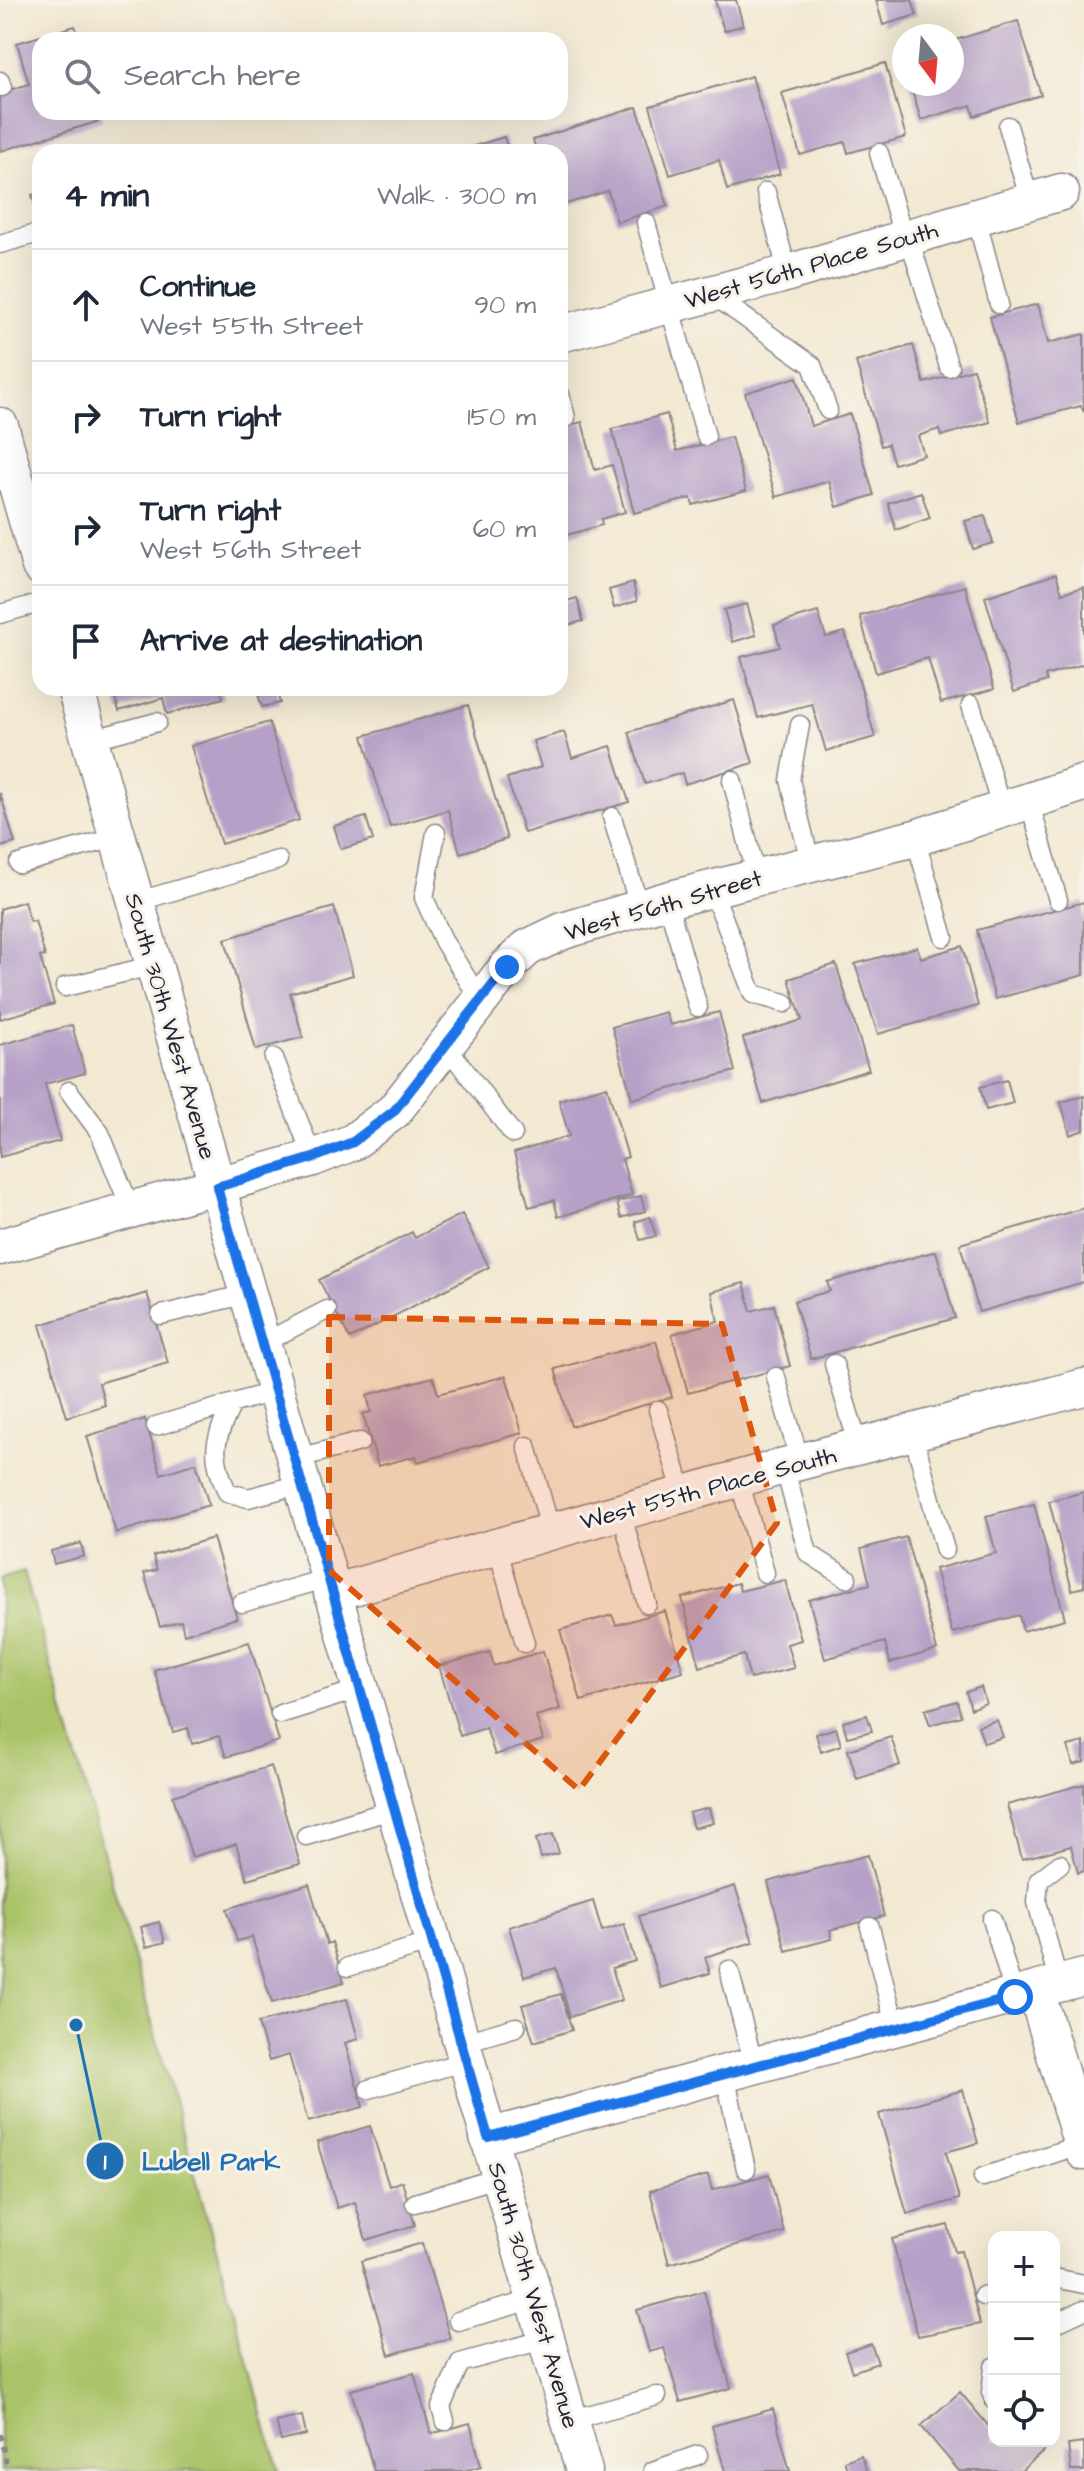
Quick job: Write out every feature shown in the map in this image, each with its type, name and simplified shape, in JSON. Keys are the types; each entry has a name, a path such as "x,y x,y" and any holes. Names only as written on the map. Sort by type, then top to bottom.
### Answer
{"street":[{"name":"West 56th Place South","path":"568,332 788,274 1058,192"},
{"path":"1,433 28,479 32,508"},
{"name":"South 30th West Avenue","path":"77,696 584,2471"},
{"name":"West 56th Street","path":"0,1247 217,1187 313,1158 353,1142 394,1111 479,998 527,948 563,931 653,904 915,838 1084,783"},
{"name":"West 55th Place South","path":"330,1586 497,1547 792,1464 1084,1387"},
{"path":"488,2137 1049,1987 1077,2101 1083,2148"}],"lane":[{"path":"1008,126 1058,192"},
{"path":"879,153 949,367"},
{"path":"766,192 788,274"},
{"path":"976,217 999,304"},
{"path":"646,223 706,436"},
{"path":"0,244 32,235"},
{"path":"712,294 812,365 828,410"},
{"path":"0,614 32,605"},
{"path":"971,705 1058,900"},
{"path":"90,740 157,722"},
{"path":"800,725 790,780 811,865"},
{"path":"732,780 757,878"},
{"path":"612,817 698,1007"},
{"path":"436,833 424,898 444,942 479,998"},
{"path":"19,864 118,837"},
{"path":"915,838 944,937"},
{"path":"136,902 278,860"},
{"path":"712,889 753,994 785,1003"},
{"path":"65,987 155,965"},
{"path":"445,1044 513,1134"},
{"path":"274,1058 313,1158"},
{"path":"69,1091 100,1133 131,1209"},
{"path":"161,1315 247,1294"},
{"path":"261,1344 327,1310"},
{"path":"834,1364 859,1447"},
{"path":"776,1377 808,1553 847,1578"},
{"path":"156,1426 275,1391"},
{"path":"232,1404 216,1439 215,1463 227,1492 248,1498 360,1442"},
{"path":"658,1410 683,1494"},
{"path":"913,1434 945,1550"},
{"path":"527,1446 551,1531"},
{"path":"739,1479 765,1573"},
{"path":"621,1512 647,1604"},
{"path":"497,1547 525,1643"},
{"path":"242,1603 330,1586"},
{"path":"280,1714 360,1689"},
{"path":"306,1836 394,1809"},
{"path":"1049,1987 1037,1902 1039,1880 1060,1864"},
{"path":"992,1919 1049,1987"},
{"path":"870,1927 896,2029"},
{"path":"348,1967 432,1942"},
{"path":"729,1970 740,2070 746,2169"},
{"path":"369,2089 464,2052 516,2027"},
{"path":"983,2177 1083,2148"},
{"path":"415,2203 500,2177"},
{"path":"1060,2279 1084,2284"},
{"path":"458,2321 535,2299"},
{"path":"1060,2321 1084,2310"},
{"path":"445,2421 441,2407 460,2363 546,2339"},
{"path":"570,2420 657,2396"},
{"path":"653,2471 698,2455"}],"path":[{"path":"0,2434 8,2471"}],"highlighted area":[{"path":"329,1317 722,1324 777,1523 579,1790 329,1570"}],"green space":[{"path":"24,1572 279,2471 0,2471 0,1579"}],"building":[{"path":"715,0 736,0 743,25 724,31"},
{"path":"876,0 912,0 917,15 883,25"},
{"path":"1018,21 1041,95 974,116 971,105 921,120 914,96 964,96 964,37"},
{"path":"75,26 77,32 55,32"},
{"path":"32,39 32,120 103,120 1,151 0,93 29,84 17,43"},
{"path":"885,63 906,137 848,153 845,142 800,155 782,93"},
{"path":"752,76 780,174 727,190 719,160 670,175 650,106"},
{"path":"637,107 668,206 617,222 608,191 568,204 568,144 534,144 533,140"},
{"path":"504,137 506,144 480,144"},
{"path":"1038,304 1048,343 1084,334 1084,412 1081,406 1019,422 990,317"},
{"path":"913,345 924,383 973,369 990,422 941,436 939,429 918,436 924,455 894,464 888,444 881,446 856,362"},
{"path":"797,377 811,426 850,414 874,495 837,507 829,481 776,497 745,393"},
{"path":"667,414 677,451 731,437 746,491 693,505 691,498 634,513 612,429"},
{"path":"582,422 595,470 612,465 625,512 601,519 602,525 568,535 568,426"},
{"path":"921,492 930,518 896,530 888,503"},
{"path":"985,516 993,543 973,549 965,521"},
{"path":"1056,574 1062,593 1084,587 1084,664 1045,676 1047,681 1014,692 985,597"},
{"path":"633,583 637,601 614,608 609,590"},
{"path":"965,586 994,689 941,703 928,658 876,673 860,616"},
{"path":"577,598 583,621 568,625 568,601"},
{"path":"747,604 756,635 733,642 724,610"},
{"path":"818,612 826,637 845,632 875,737 826,751 812,704 758,718 741,657 780,647 774,625"},
{"path":"114,696 223,698 167,714 163,698 119,711"},
{"path":"259,696 278,696 280,703 262,707"},
{"path":"734,700 753,763 685,784 682,773 645,784 629,732"},
{"path":"468,705 507,839 460,853 448,810 390,827 363,736"},
{"path":"269,722 299,820 221,844 191,746"},
{"path":"564,732 572,758 611,746 629,802 524,833 507,778 541,767 533,741"},
{"path":"0,793 15,843 0,847"},
{"path":"366,817 373,840 341,849 334,826"},
{"path":"24,901 30,922 35,921 45,956 40,957 54,1004 0,1019 0,909"},
{"path":"1084,902 1084,975 995,999 977,930"},
{"path":"334,907 353,975 290,993 303,1037 256,1050 225,939"},
{"path":"962,946 978,1006 878,1034 855,964 917,947 921,958"},
{"path":"836,964 869,1070 763,1103 743,1038 802,1020 789,979"},
{"path":"666,1012 670,1025 719,1012 735,1071 632,1099 612,1027"},
{"path":"72,1025 85,1073 45,1084 60,1141 0,1157 0,1045"},
{"path":"1007,1080 1013,1103 986,1110 980,1087"},
{"path":"607,1086 628,1157 622,1159 632,1195 558,1217 554,1200 529,1207 514,1153 569,1136 559,1100"},
{"path":"1084,1096 1084,1130 1070,1135 1061,1102"},
{"path":"641,1196 645,1211 621,1218 617,1202"},
{"path":"1084,1208 1084,1282 979,1312 960,1244"},
{"path":"462,1214 489,1267 350,1339 319,1280 412,1232 415,1238"},
{"path":"650,1217 656,1236 640,1240 635,1222"},
{"path":"936,1251 955,1318 811,1359 794,1301 830,1291 827,1282"},
{"path":"744,1283 751,1311 774,1305 790,1366 688,1393 672,1334 718,1321 711,1292"},
{"path":"147,1293 168,1363 99,1383 105,1405 67,1417 40,1325"},
{"path":"656,1341 672,1397 571,1426 555,1369"},
{"path":"506,1376 522,1433 418,1462 416,1456 378,1466 363,1414 371,1412 367,1395 433,1377 438,1394"},
{"path":"145,1419 161,1474 196,1463 209,1505 116,1533 87,1436"},
{"path":"1084,1492 1084,1587 1072,1590 1049,1501"},
{"path":"1034,1504 1065,1619 1023,1631 1019,1615 952,1633 935,1569 996,1553 986,1516"},
{"path":"906,1537 937,1650 890,1663 885,1642 825,1659 809,1600 870,1584 861,1549"},
{"path":"213,1538 237,1618 184,1634 181,1621 160,1627 144,1573 157,1570 153,1556"},
{"path":"81,1543 84,1556 54,1564 51,1551"},
{"path":"785,1580 801,1640 787,1644 794,1668 750,1679 744,1655 700,1667 682,1598 738,1583 740,1591"},
{"path":"665,1611 683,1671 581,1701 560,1630 612,1615 616,1625"},
{"path":"249,1642 279,1741 226,1757 219,1736 192,1744 188,1728 173,1732 154,1670"},
{"path":"543,1651 560,1709 536,1716 543,1740 495,1755 486,1728 460,1736 439,1666 490,1652 494,1666"},
{"path":"981,1687 986,1703 971,1709 966,1692"},
{"path":"957,1701 961,1716 930,1725 925,1710"},
{"path":"867,1715 872,1731 847,1737 843,1722"},
{"path":"997,1720 1003,1737 984,1743 978,1726"},
{"path":"836,1728 841,1745 821,1752 816,1734"},
{"path":"891,1737 900,1765 857,1779 848,1750"},
{"path":"1084,1742 1084,1762 1073,1765 1068,1746"},
{"path":"271,1766 300,1864 247,1879 236,1844 192,1857 173,1796"},
{"path":"1084,1784 1084,1871 1078,1873 1071,1846 1022,1859 1007,1805"},
{"path":"709,1808 713,1823 693,1828 689,1813"},
{"path":"553,1834 559,1853 541,1858 536,1839"},
{"path":"868,1855 884,1916 830,1930 832,1939 786,1951 768,1882"},
{"path":"309,1884 327,1944 332,1942 344,1982 272,2003 252,1937 237,1941 227,1909"},
{"path":"735,1886 753,1942 705,1957 710,1973 661,1988 639,1916"},
{"path":"593,1901 602,1931 624,1924 635,1961 612,1968 622,2000 570,2017 556,1968 524,1977 509,1927"},
{"path":"159,1922 165,1942 146,1947 141,1927"},
{"path":"561,1994 572,2030 534,2042 522,2005"},
{"path":"347,1999 358,2039 345,2043 363,2107 308,2122 289,2055 269,2061 258,2023"},
{"path":"963,2090 978,2143 946,2152 959,2199 907,2214 879,2114"},
{"path":"370,2126 389,2186 402,2181 415,2225 366,2240 355,2202 337,2208 317,2142"},
{"path":"769,2174 784,2232 669,2264 650,2191 708,2175 712,2190"},
{"path":"948,2225 955,2252 961,2251 980,2324 918,2336 892,2239"},
{"path":"422,2243 450,2338 389,2355 361,2261"},
{"path":"704,2291 731,2388 680,2402 664,2348 649,2352 637,2310"},
{"path":"871,2344 878,2363 852,2372 845,2352"},
{"path":"414,2373 431,2434 470,2423 481,2466 463,2471 374,2471 351,2390"},
{"path":"960,2392 988,2425 988,2447 1049,2447 1021,2471 959,2471 921,2426"},
{"path":"773,2409 790,2471 725,2471 712,2426"},
{"path":"302,2416 306,2435 281,2441 276,2422"},
{"path":"1084,2443 1084,2471 1071,2471 1068,2445"},
{"path":"861,2455 867,2471 848,2471 844,2461"}],"place":[{"name":"Lubell Park","path":"76,2025"}],"route":[{"path":"507,967 479,998 394,1111 353,1142 313,1158 217,1187 488,2137 1015,1997"}]}
